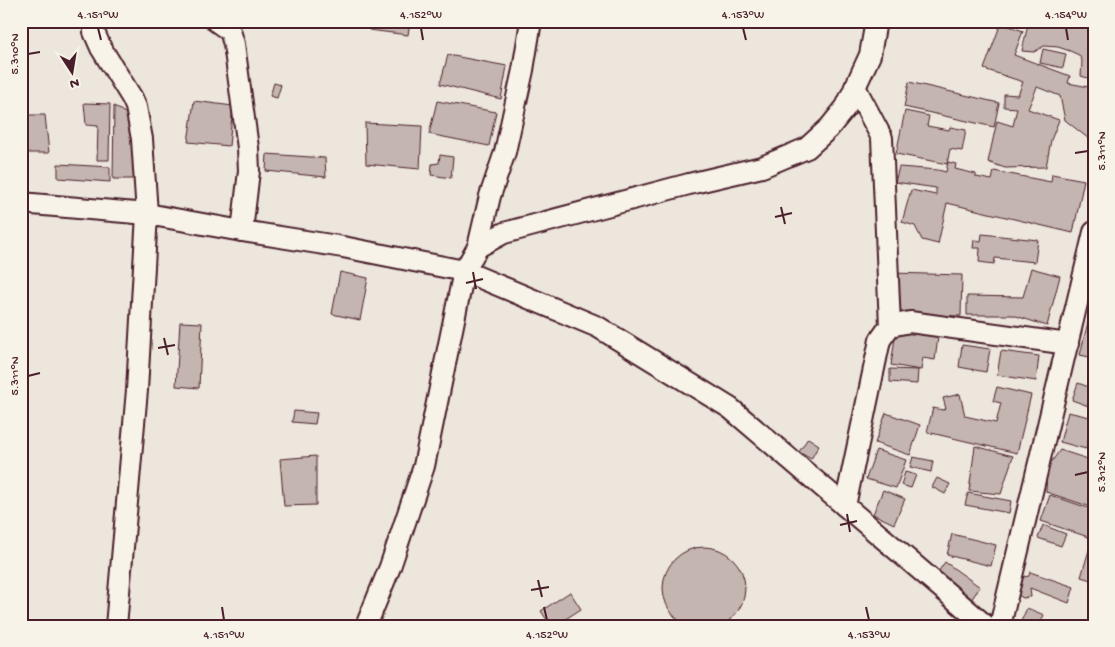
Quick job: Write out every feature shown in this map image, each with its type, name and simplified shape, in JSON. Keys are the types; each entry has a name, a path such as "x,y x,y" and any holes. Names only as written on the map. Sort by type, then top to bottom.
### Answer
{"street":[{"path":"94,21 94,32 101,48 136,107 142,139 147,214 137,390 116,626"},
{"path":"216,21 230,31 234,44 248,148 250,171 242,231"},
{"path":"366,626 390,566 424,466 464,271 478,247 490,196 505,152 523,70 531,21"},
{"path":"478,247 504,233 689,184 762,167 807,148 830,128 846,106 870,55 876,21"},
{"path":"845,506 880,340 890,326 882,138 855,87"},
{"path":"21,203 147,214 343,247 464,271 598,327 730,408 986,626"},
{"path":"1000,626 1094,232"},
{"path":"890,326 910,322 1068,344"}],"building":[{"path":"371,21 410,21 408,35 369,30"},
{"path":"1024,21 1094,21 1094,80 1081,76 1082,61 1079,55 1070,51 1058,47 1044,46 1034,52 1022,51 1028,24"},
{"path":"1001,23 1023,31 1014,55 1070,76 1068,83 1094,88 1094,125 1089,139 1065,120 1060,96 1037,87 1028,109 1059,120 1051,140 1046,167 1005,168 988,162 997,121 1013,126 1017,108 1004,107 1004,94 1018,95 1023,82 984,69"},
{"path":"1043,49 1066,54 1063,68 1040,63"},
{"path":"448,55 507,66 501,99 440,84"},
{"path":"909,82 999,103 994,127 904,107"},
{"path":"274,83 281,85 277,98 270,96"},
{"path":"194,101 233,106 229,146 188,142"},
{"path":"437,101 496,112 489,146 429,134"},
{"path":"84,103 110,104 109,160 97,160 98,126 86,125"},
{"path":"114,106 134,119 141,179 113,179"},
{"path":"905,111 929,116 927,126 949,130 950,127 966,130 962,151 950,149 947,164 896,154"},
{"path":"21,115 45,115 49,153 21,153"},
{"path":"365,123 422,126 420,169 366,164"},
{"path":"267,154 325,158 326,177 266,171"},
{"path":"440,155 453,157 451,178 431,175 432,164 439,163"},
{"path":"948,162 956,164 955,169 976,174 976,177 992,180 994,171 1051,182 1052,174 1084,180 1073,233 947,203 938,244 922,240 915,226 902,222 911,190 936,195 936,188 895,182 899,167 946,172"},
{"path":"58,164 110,167 110,182 58,178"},
{"path":"982,234 1038,240 1035,262 995,258 994,264 979,262 980,248 973,248 974,240 981,241"},
{"path":"1031,268 1060,276 1047,326 1013,315 967,315 967,296 1023,297"},
{"path":"340,272 368,278 360,320 332,314"},
{"path":"892,273 962,275 961,316 890,314"},
{"path":"1091,309 1094,309 1094,358 1080,355"},
{"path":"180,322 202,323 199,388 176,386"},
{"path":"896,331 938,337 935,360 923,358 921,370 891,365"},
{"path":"962,345 990,349 986,372 959,367"},
{"path":"1001,351 1039,356 1036,381 997,375"},
{"path":"890,369 918,370 917,384 890,382"},
{"path":"1078,383 1094,389 1094,408 1072,400"},
{"path":"997,387 1031,395 1017,453 927,432 933,408 946,409 943,398 960,394 965,416 996,423 1001,403 993,401"},
{"path":"294,411 317,413 315,424 292,422"},
{"path":"1068,412 1094,418 1086,449 1060,442"},
{"path":"886,413 920,425 910,455 875,443"},
{"path":"808,438 819,445 811,459 799,452"},
{"path":"975,446 1013,456 1001,494 969,491"},
{"path":"876,450 906,460 896,488 866,479"},
{"path":"1060,450 1094,461 1094,508 1046,492 1047,468"},
{"path":"316,456 316,505 284,506 280,459"},
{"path":"913,457 933,461 931,472 910,467"},
{"path":"905,472 916,475 911,488 901,485"},
{"path":"937,478 950,484 945,494 932,487"},
{"path":"883,490 905,499 894,524 873,514"},
{"path":"968,493 1011,501 1009,513 965,505"},
{"path":"1050,495 1094,510 1094,539 1041,521"},
{"path":"1043,525 1066,534 1061,546 1038,538"},
{"path":"952,534 996,545 991,566 947,555"},
{"path":"704,547 720,550 733,559 742,572 745,588 742,604 733,617 720,626 704,629 688,626 675,617 666,604 663,588 666,572 675,559 688,550"},
{"path":"1089,550 1094,552 1094,581 1081,577"},
{"path":"945,562 980,587 971,600 936,575"},
{"path":"1030,572 1074,587 1069,603 1030,588 1031,597 1023,598 1018,595 1018,578 1029,576"},
{"path":"570,592 581,609 555,626 551,626 541,611"},
{"path":"1027,608 1044,615 1039,626 1019,626"}]}
